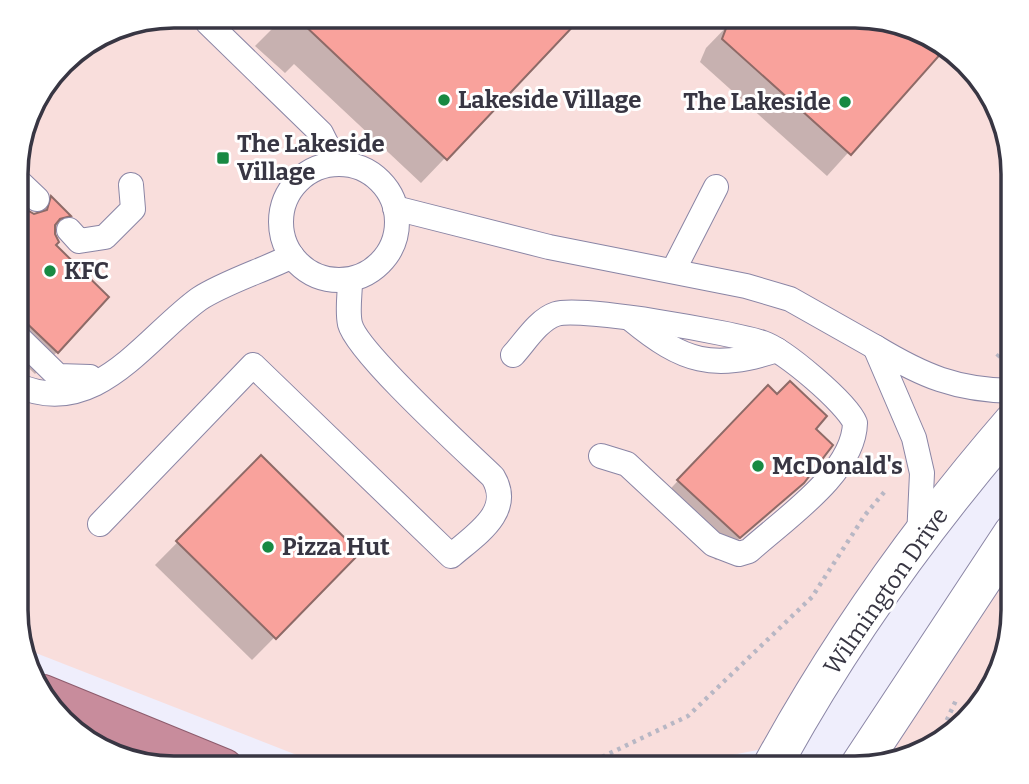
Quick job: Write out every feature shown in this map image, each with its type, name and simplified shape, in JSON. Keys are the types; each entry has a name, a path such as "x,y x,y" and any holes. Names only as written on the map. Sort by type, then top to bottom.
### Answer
{"highway":[{"path":"60,701 195,756"}],"street":[{"name":"Wilmington Drive","path":"778,756 857,624 1001,437"},
{"path":"866,755 1001,551"}],"lane":[{"path":"213,28 321,132 337,163"},
{"path":"337,163 362,167 379,178 391,195 395,208 397,230 390,251 376,267 350,281 331,280 306,270 292,257 282,239 282,205 291,187 304,174 337,163"},
{"path":"69,230 79,241 105,237 133,209 131,185"},
{"path":"673,271 716,187"},
{"path":"28,190 37,199"},
{"path":"395,208 550,247 746,286 790,299 918,373 940,382 983,391 1001,391"},
{"path":"28,389 45,393 68,392 92,386 131,360 199,299 216,288 252,276 292,257"},
{"path":"100,524 253,365 451,556 491,521 497,510 498,486 493,477 377,363 359,339 350,325 350,281"},
{"path":"513,355 546,319 568,311 631,319 762,343 777,350 819,383 853,418 855,427 850,451 838,468 749,551 739,554 713,544 627,464 601,456"},
{"path":"28,347 58,376 108,377"},
{"path":"875,347 914,438 922,473 919,542"}],"path":[{"path":"604,756 688,716 812,597"}],"shaded area":[{"path":"164,28 865,28 911,39 951,64 971,85 990,118 1001,164 1001,439 784,745 727,756 299,756 34,652 33,648 28,620 29,155 43,109 58,85 71,71 93,53 118,39"},
{"path":"1001,551 1001,620 998,639 990,666 971,699 951,720 928,736 893,751 866,755"}],"building":[{"name":"Lakeside Village","path":"307,28 572,28 447,160"},
{"name":"The Lakeside","path":"726,28 865,28 911,39 939,55 851,155 722,39"},
{"name":"KFC","path":"51,196 71,216 60,219 55,225 59,242 56,245 109,297 58,353 28,324 28,211 34,214 47,210"},
{"name":"McDonald's","path":"790,381 827,416 816,429 833,445 804,483 740,538 677,480 768,385 777,394"},
{"name":"Pizza Hut","path":"261,455 360,553 276,639 176,541"}],"place":[{"name":"Lakeside Village","path":"444,100"},
{"name":"The Lakeside","path":"845,102"},
{"name":"The Lakeside Village","path":"223,158"},
{"name":"KFC","path":"50,271"},
{"name":"McDonald's","path":"758,466"},
{"name":"Pizza Hut","path":"268,547"}]}
